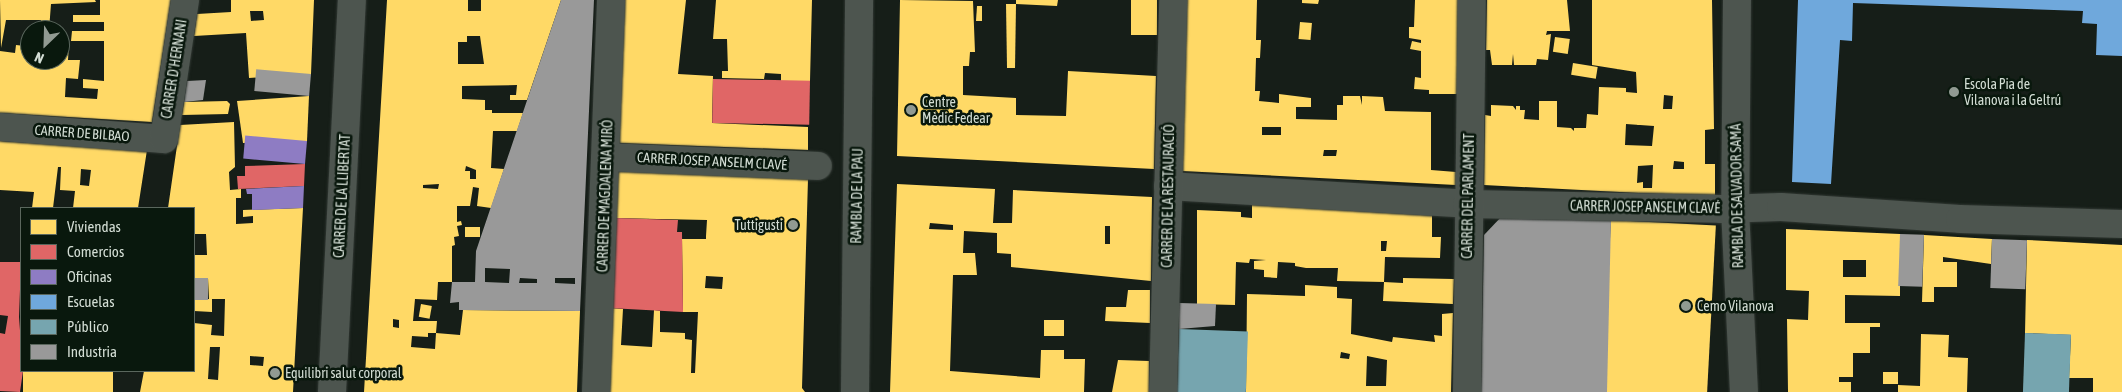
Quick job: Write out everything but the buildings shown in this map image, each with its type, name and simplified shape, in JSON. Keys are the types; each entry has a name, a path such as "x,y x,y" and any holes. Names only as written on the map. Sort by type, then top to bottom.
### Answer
{"street":[{"name":"CARRER D'HERNANI","path":"164,138 185,0"},
{"name":"CARRER DE LA LLIBERTAT","path":"332,392 352,0"},
{"name":"CARRER DE MAGDALENA MIRÓ","path":"596,392 607,157 611,0"},
{"name":"RAMBLA DE LA PAU","path":"855,392 858,0"},
{"name":"CARRER DE LA RESTAURACIÓ","path":"1163,392 1173,0"},
{"name":"CARRER DEL PARLAMENT","path":"1467,392 1467,204 1472,0"},
{"name":"RAMBLA DE SALVADOR SAMÀ","path":"1737,0 1735,209 1744,392"},
{"name":"CARRER DE BILBAO","path":"0,127 164,138"},
{"name":"CARRER JOSEP ANSELM CLAVÉ","path":"607,157 818,166"},
{"name":"CARRER JOSEP ANSELM CLAVÉ","path":"1168,186 1467,204 1735,209 1781,207 1960,219 2122,224"}],"place":[{"name":"Escola Pia de Vilanova i la Geltrú","path":"1954,92"},
{"name":"Centre Mèdic Fedear","path":"911,110"},
{"name":"Tuttigusti","path":"793,225"},
{"name":"Cemo Vilanova","path":"1686,306"},
{"name":"Equilibri salut corporal","path":"275,373"}]}
